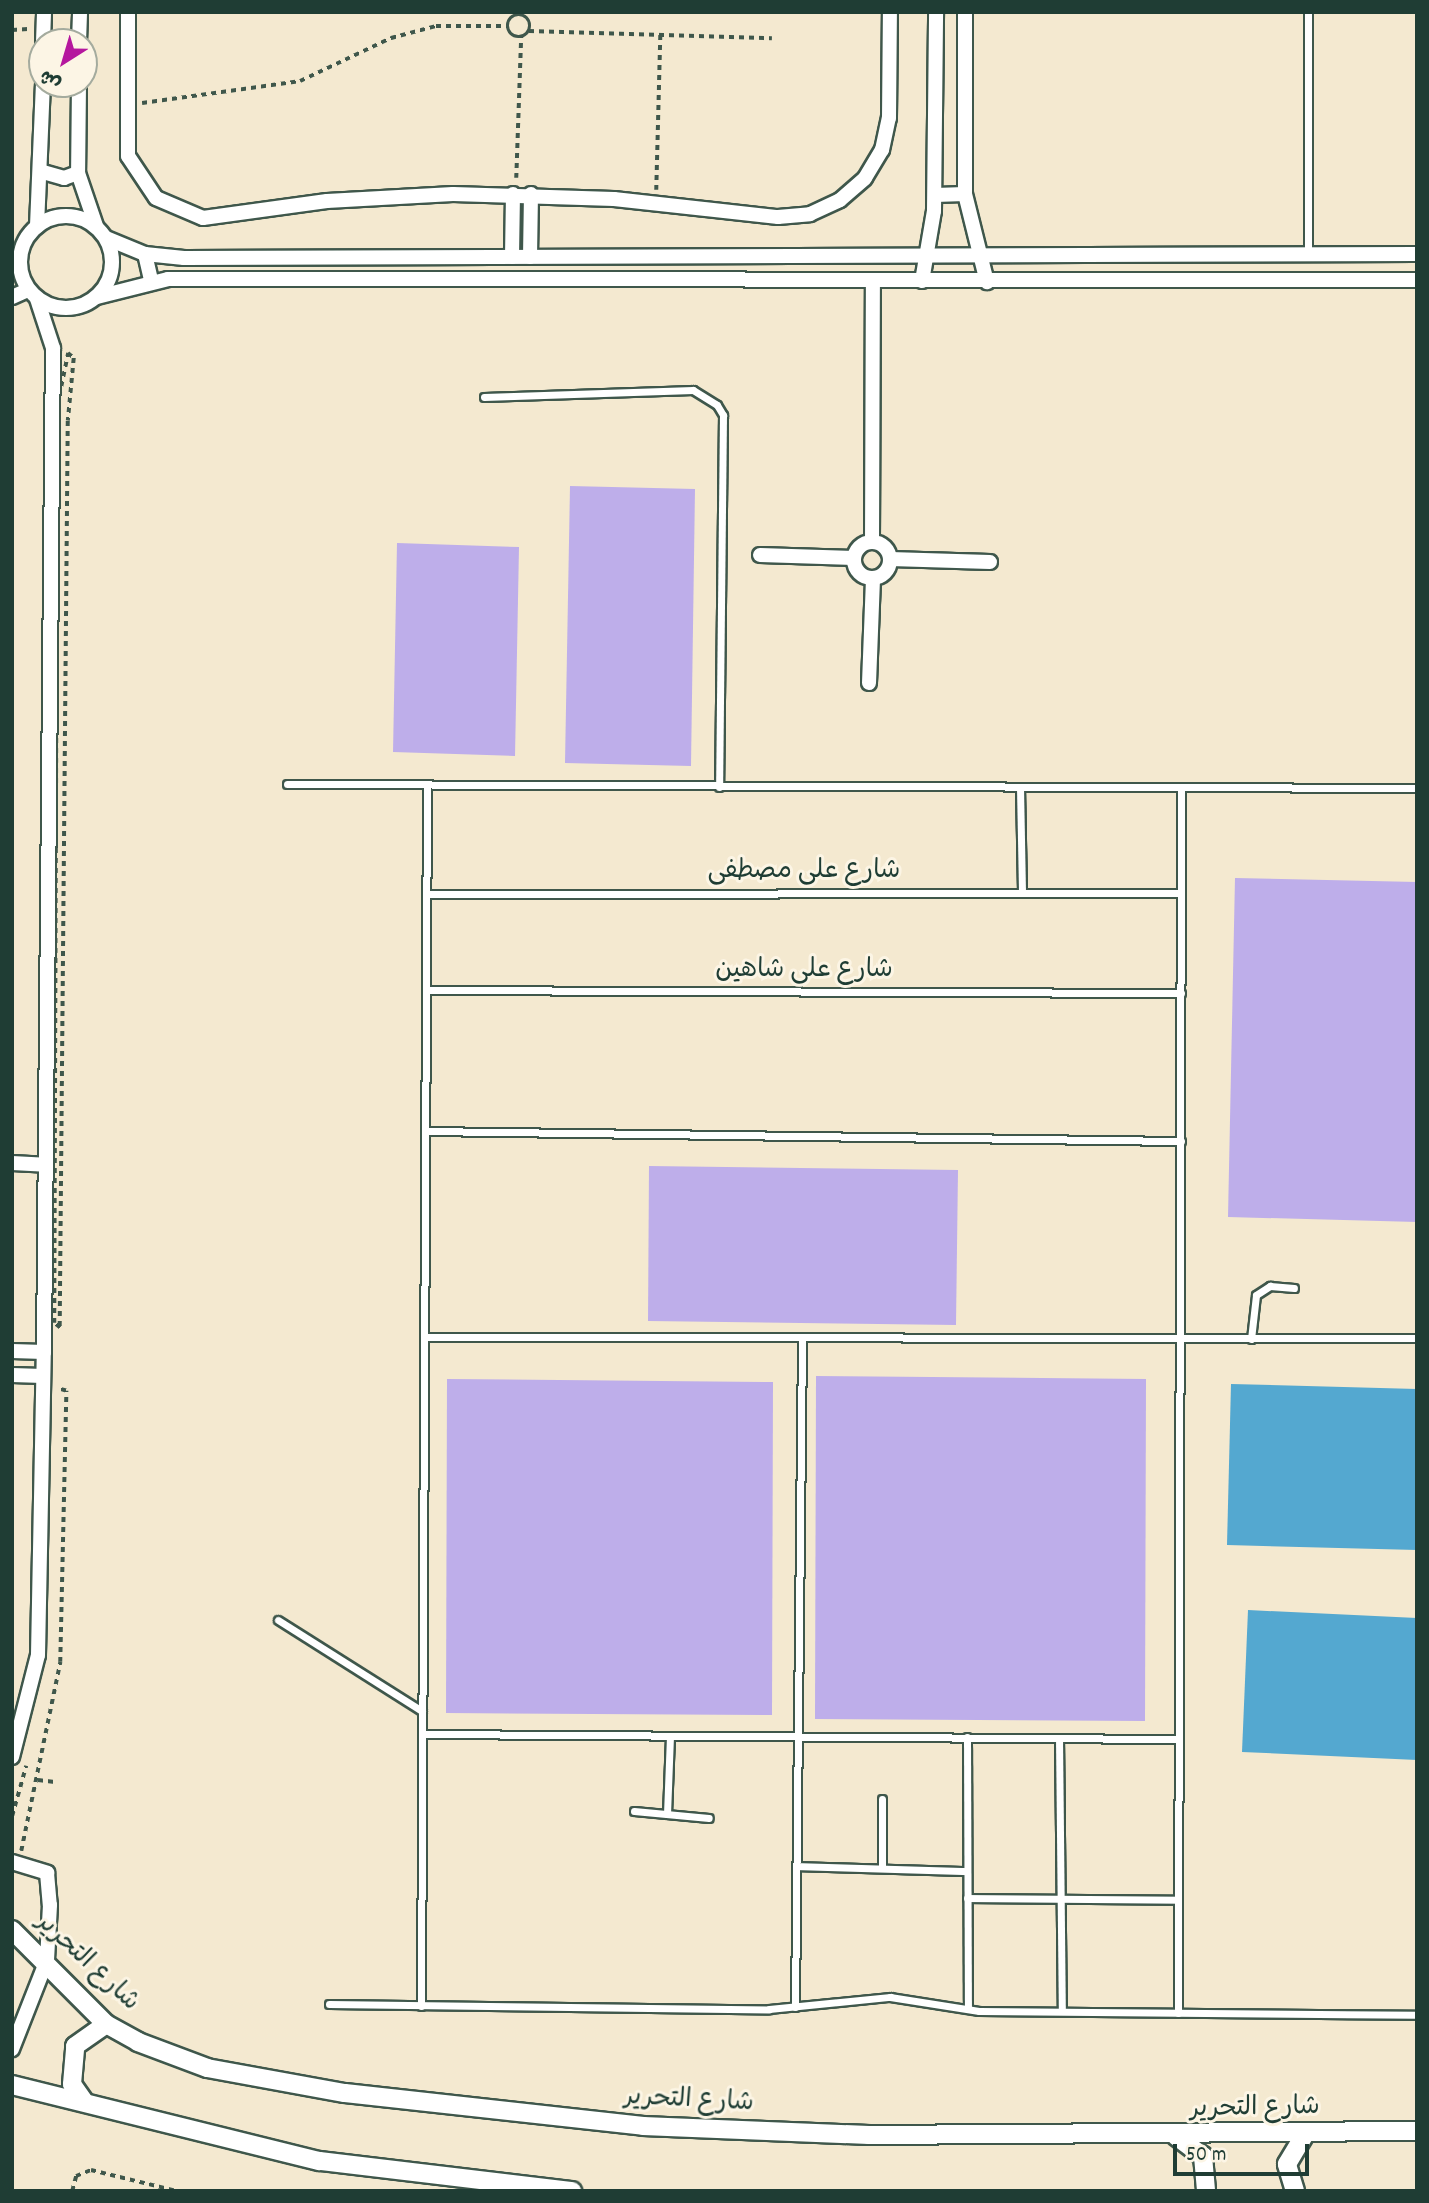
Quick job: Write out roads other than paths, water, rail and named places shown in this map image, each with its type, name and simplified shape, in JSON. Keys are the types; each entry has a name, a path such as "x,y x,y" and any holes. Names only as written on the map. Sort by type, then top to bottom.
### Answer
{"street":[{"path":"128,12 126,143 139,179 178,212 203,218 352,199 514,194 656,203 778,218 810,214 840,200 865,178 882,150 889,118 890,12"},
{"path":"922,281 935,195 936,12"},
{"path":"965,12 965,194 987,282"},
{"path":"12,1758 38,1655 44,1352 53,348 19,263 32,231 43,172 43,98"},
{"path":"79,98 78,173 101,233 111,275 97,297"},
{"path":"43,172 64,178 78,173"},
{"path":"512,257 514,194"},
{"path":"530,257 531,194"},
{"path":"935,195 965,194"},
{"path":"12,246 32,231 61,216 145,254 924,257 1417,254"},
{"path":"145,254 150,281"},
{"path":"1280,279 1281,255"},
{"path":"760,555 854,558 872,542 878,256"},
{"path":"1029,256 1030,282"},
{"path":"12,298 33,294 61,309 150,281 1417,280"},
{"path":"872,542 890,559 990,562"},
{"path":"854,558 857,570 873,578 884,574 890,559"},
{"path":"869,683 873,578"},
{"path":"12,1163 45,1165"},
{"path":"12,1352 44,1352"},
{"path":"12,1375 43,1376"},
{"path":"12,1862 47,1872 47,1960 12,2049"},
{"name":"شارع التحرير","path":"12,1930 47,1960 106,2024 207,2067 543,2118 869,2135 1304,2136 1417,2132"},
{"path":"83,2100 72,2084 75,2046 106,2024"},
{"path":"12,2085 83,2100 320,2161 572,2191"},
{"path":"1174,2136 1203,2156 1206,2191"},
{"path":"1295,2191 1287,2164 1304,2136"}],"lane":[{"path":"1308,12 1308,255"},
{"path":"484,397 693,390 717,405 723,415 719,787"},
{"path":"287,784 1417,788"},
{"path":"421,2006 426,786"},
{"path":"1020,787 1022,893"},
{"path":"1178,2013 1181,787"},
{"name":"شارع على مصطفى","path":"426,894 1181,893"},
{"name":"شارع على شاهين","path":"426,990 1181,993"},
{"path":"425,1131 1181,1141"},
{"path":"1251,1339 1256,1295 1270,1286 1294,1287"},
{"path":"424,1338 1417,1338"},
{"path":"795,2007 802,1339"},
{"path":"278,1620 422,1712"},
{"path":"422,1734 1179,1739"},
{"path":"667,1814 670,1736"},
{"path":"967,1737 968,2009"},
{"path":"1059,1738 1062,2011"},
{"path":"882,1799 882,1868"},
{"path":"634,1811 709,1818"},
{"path":"797,1866 967,1871"},
{"path":"967,1898 1178,1900"},
{"path":"329,2004 795,2007 890,1997 968,2009 1417,2015"}],"water":[{"path":"1231,1384 1417,1389 1417,1550 1227,1545"},
{"path":"1248,1610 1417,1618 1417,1760 1242,1752"}]}
